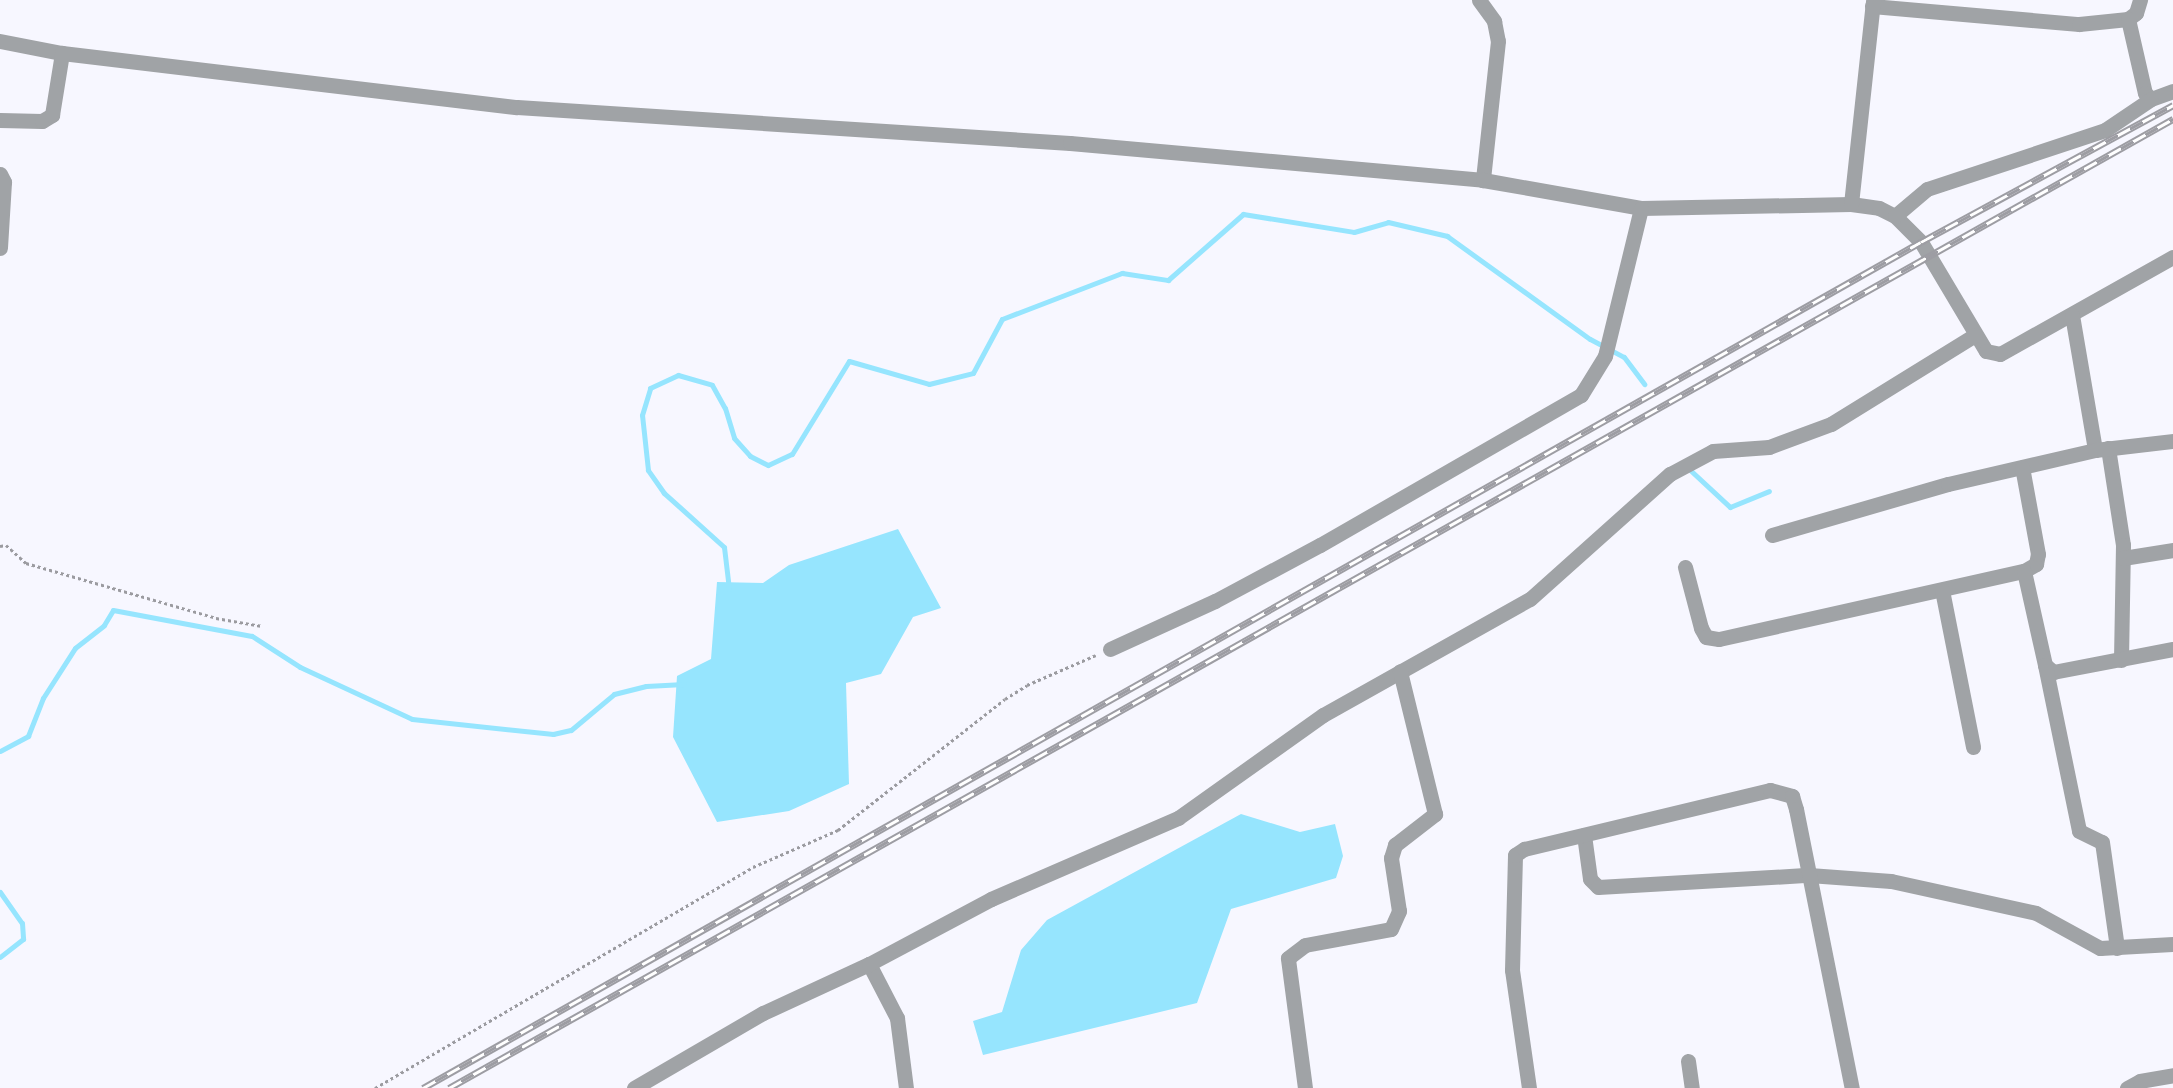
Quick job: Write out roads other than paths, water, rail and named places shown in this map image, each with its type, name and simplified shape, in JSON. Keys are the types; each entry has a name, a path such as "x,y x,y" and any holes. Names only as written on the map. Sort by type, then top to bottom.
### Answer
{"street":[{"path":"1479,0 1494,21 1498,41 1483,180"},
{"path":"1851,204 1873,3 2079,24 2128,19 2136,13 2140,0"},
{"path":"2128,19 2145,93 2151,99"},
{"path":"0,41 62,53 517,107 1070,143 1483,180 1641,207 1851,204 1879,208 1895,216 1921,242 1986,351 2000,354 2173,257"},
{"path":"0,120 42,121 52,115 62,53"},
{"path":"1895,216 1927,189 2105,130 2151,99 2173,91"},
{"path":"0,174 4,182 0,248"},
{"path":"1110,649 1215,601 1504,441 1581,395 1605,356 1641,207"},
{"path":"2072,315 2102,449 2123,558 2121,660"},
{"path":"634,1088 763,1013 869,964 991,899 1178,818 1323,715 1530,598 1670,474 1713,451 1769,447 1831,424 1975,335"},
{"path":"1772,535 1948,484 2102,449 2173,441"},
{"path":"1685,567 1701,628 1706,637 1719,639 2024,572 2036,564 2038,554 2022,467"},
{"path":"2123,558 2173,550"},
{"path":"2024,572 2079,831 2102,842 2117,948"},
{"path":"1942,590 1973,747"},
{"path":"2045,665 2053,672 2173,649"},
{"path":"1305,1088 1288,958 1305,945 1391,929 1399,911 1391,858 1395,845 1434,814 1400,671"},
{"path":"1529,1088 1512,970 1512,865 1515,855 1524,849 1770,790 1784,791 1792,796 1796,809 1852,1088"},
{"path":"1584,835 1590,879 1598,887 1809,875 1891,881 2036,913 2084,943 2117,948 2173,944"},
{"path":"869,964 897,1018 906,1088"},
{"path":"1688,1061 1692,1088"},
{"path":"2127,1088 2140,1081 2173,1075"}],"water":[{"path":"898,529 941,608 913,617 881,674 846,683 849,784 789,811 717,822 673,737 677,676 711,659 717,582 763,583 789,565"},
{"path":"1241,814 1300,832 1335,824 1343,856 1336,878 1231,909 1197,1003 983,1055 973,1021 1002,1012 1021,950 1047,920"}],"waterway":[{"path":"729,589 724,547 664,493 648,470 642,415 650,388 678,375 712,385 725,408 734,438 750,456 768,465 792,454 849,361 929,384 973,373 1002,319 1122,273 1168,280 1243,214 1354,232 1388,222 1447,236 1590,339 1624,357 1644,384"},
{"path":"1689,469 1730,507 1769,491"},
{"path":"0,751 28,736 43,698 75,648 104,625 113,610 252,636 300,667 412,719 553,734 571,730 614,694 646,686 684,684"},
{"path":"0,892 22,923 23,939 0,957"}],"railway":[{"path":"423,1088 1921,242 2173,105"},
{"path":"449,1088 2173,119"}]}
